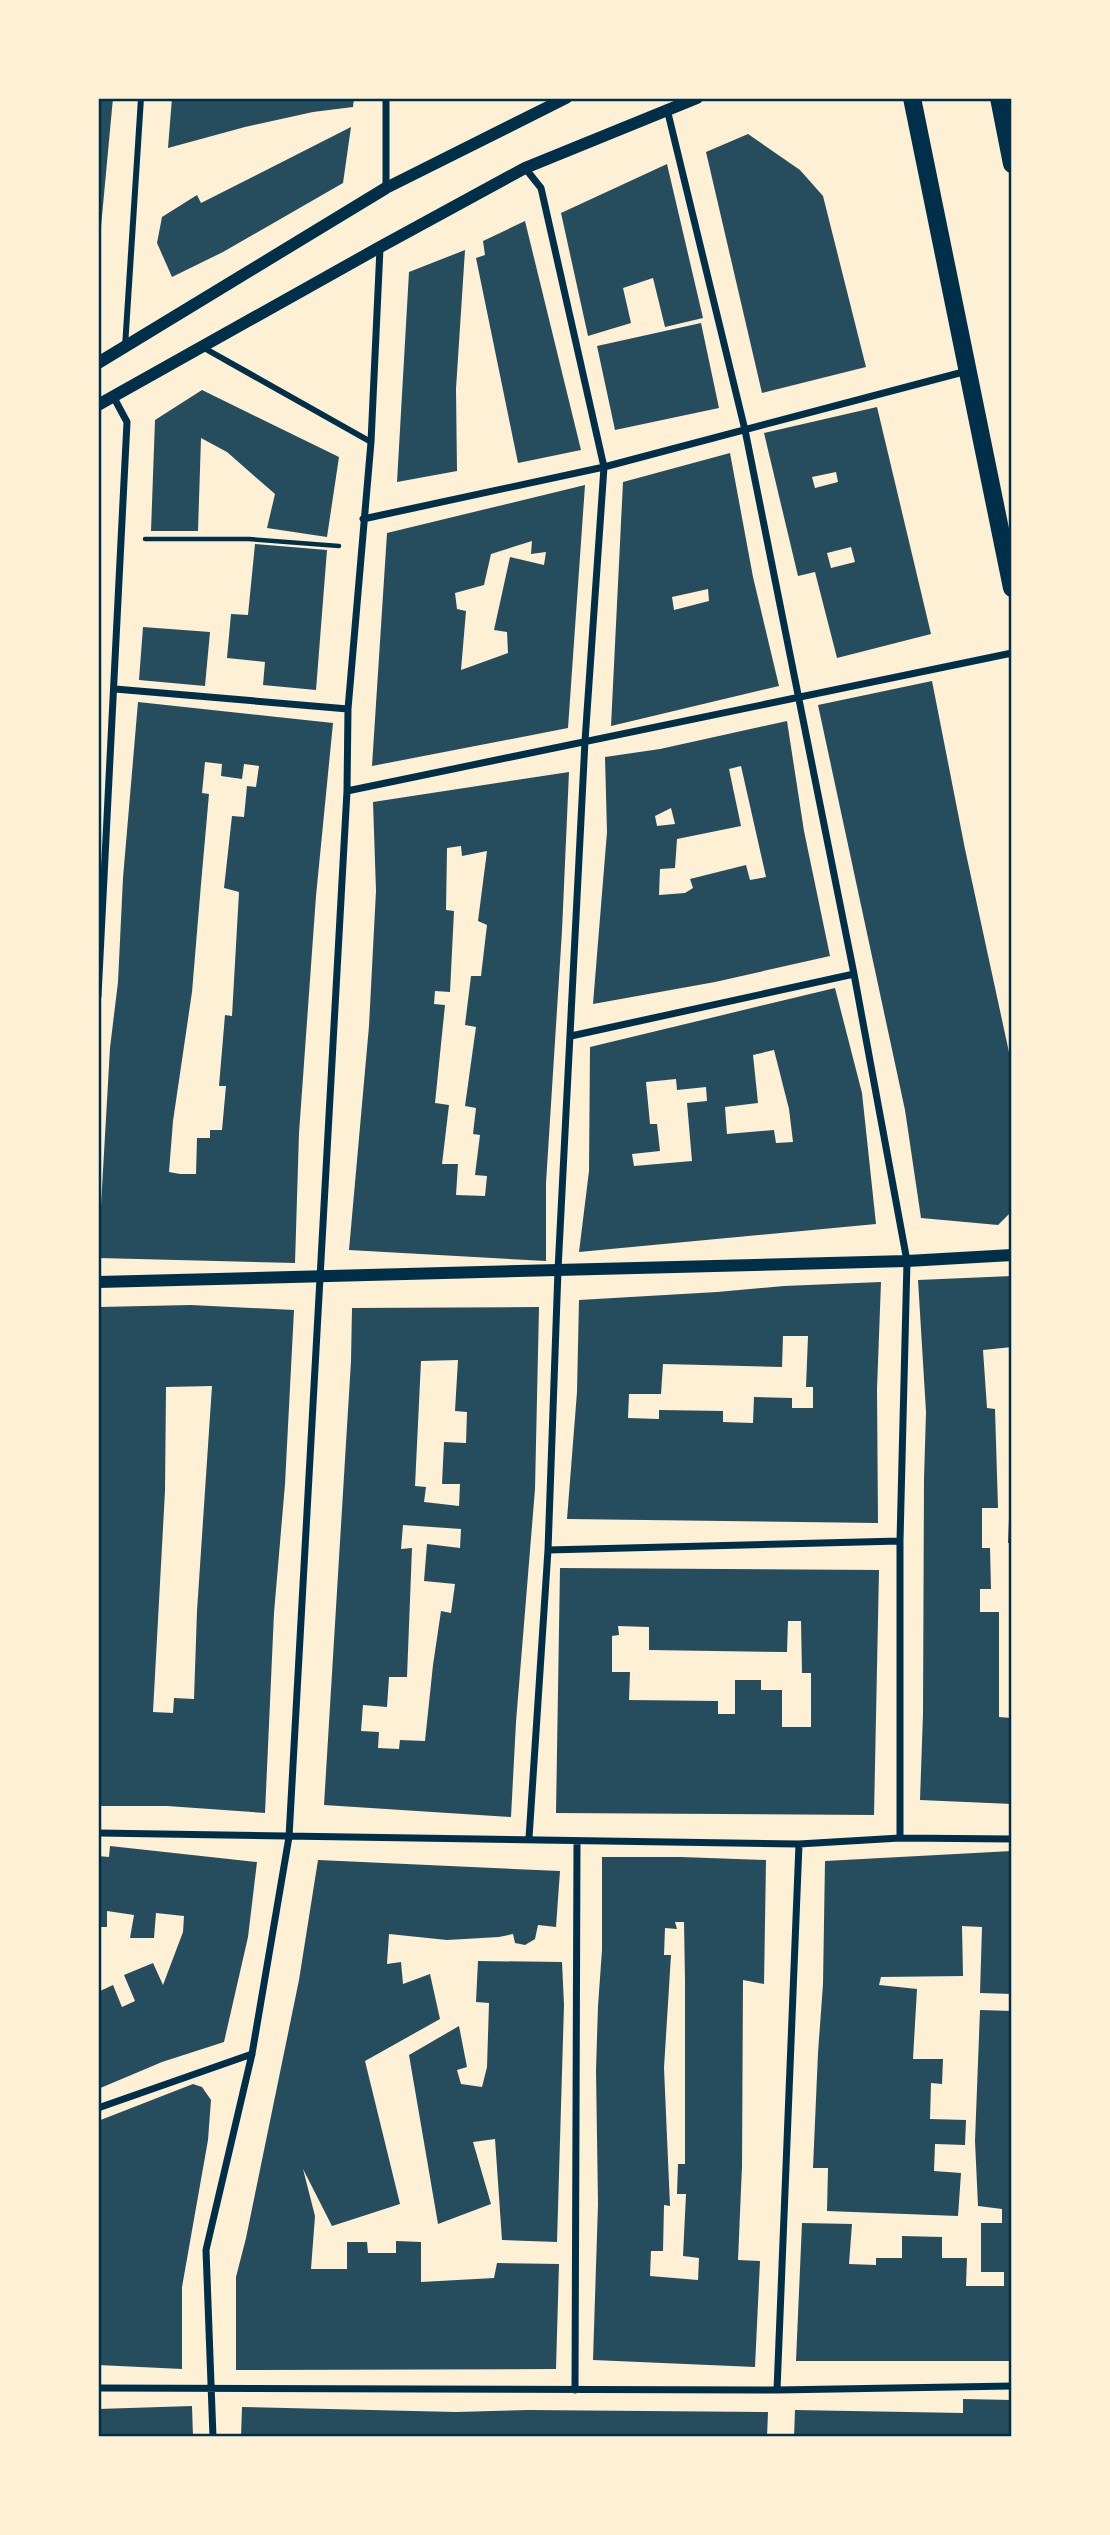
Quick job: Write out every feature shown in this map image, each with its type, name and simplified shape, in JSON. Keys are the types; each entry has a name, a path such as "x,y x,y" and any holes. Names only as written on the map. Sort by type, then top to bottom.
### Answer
{"main road":[{"path":"912,98 1012,588"},
{"path":"999,98 1012,164"}],"street":[{"path":"125,347 141,98"},
{"path":"386,98 386,188"},
{"path":"98,363 386,188 566,98"},
{"path":"98,405 525,168 698,98"},
{"path":"667,109 744,430 854,974 907,1261 900,1541 900,1838"},
{"path":"525,168 541,188 604,467 585,741 558,1270 548,1550 529,1838"},
{"path":"213,2437 206,2250 252,2054 289,1837 347,790 348,709 371,442 380,247"},
{"path":"204,348 371,442"},
{"path":"363,519 604,467 968,371"},
{"path":"98,996 127,422 113,396"},
{"path":"347,790 1012,653"},
{"path":"115,689 348,709"},
{"path":"571,1036 854,974"},
{"path":"98,1282 907,1261 1012,1255"},
{"path":"548,1550 900,1541"},
{"path":"98,1833 799,1844 900,1838 1012,1839"},
{"path":"576,2390 577,1841"},
{"path":"777,2390 799,1844"},
{"path":"98,2108 252,2054"},
{"path":"98,2388 777,2390 1012,2386"}],"path":[{"path":"121,540 249,539 361,548"}],"building":[{"path":"98,98 113,98 98,259"},
{"path":"172,98 354,98 353,107 313,112 245,127 168,148"},
{"path":"351,127 343,183 223,252 172,277 157,243 162,217 197,195 201,203"},
{"path":"748,134 800,170 823,196 866,367 762,393 706,152"},
{"path":"667,164 703,318 665,327 653,278 623,288 631,323 588,336 561,213"},
{"path":"525,221 581,450 518,463 476,258 485,255 483,241"},
{"path":"465,250 456,389 457,471 397,482 409,272"},
{"path":"701,323 719,408 615,430 597,346"},
{"path":"202,390 339,457 327,537 267,528 275,494 227,452 201,438 198,531 151,531 155,420"},
{"path":"877,407 931,634 837,658 815,572 798,576 764,433","holes":["836,472 838,482 815,488 812,477","851,547 855,562 831,568 827,553"]},
{"path":"730,453 753,577 779,686 611,726 623,482","holes":["708,589 709,601 674,610 672,597"]},
{"path":"585,485 568,728 372,766 387,533","holes":["532,541 531,554 546,552 544,565 510,557 494,630 507,632 508,653 461,670 466,611 457,609 455,593 484,585 491,554"]},
{"path":"255,544 327,550 316,690 263,685 265,662 227,658 231,614 248,615"},
{"path":"143,627 210,632 205,686 139,680"},
{"path":"932,681 1012,1066 1012,1211 998,1225 921,1218 905,1110 818,705"},
{"path":"138,702 333,723 316,896 299,1133 295,1263 98,1258 123,878","holes":["205,762 222,764 221,776 242,779 244,764 259,766 256,787 247,786 244,817 232,816 224,888 239,892 232,1016 225,1015 219,1086 226,1086 222,1130 210,1130 210,1138 197,1138 196,1174 180,1174 169,1172 173,1121 192,992 209,794 202,793"]},
{"path":"787,721 804,831 830,956 715,982 593,1004 607,832 605,757 660,749","holes":["741,766 766,877 750,880 746,865 690,879 693,888 685,893 659,895 660,869 675,868 677,839 741,826 729,769","671,808 675,824 657,826 655,816"]},
{"path":"569,772 546,1183 546,1261 349,1250 369,1026 376,891 373,802","holes":["461,846 462,856 487,851 478,921 487,925 481,976 471,976 465,1025 476,1027 465,1106 476,1108 473,1134 480,1135 475,1175 487,1176 485,1196 456,1195 458,1164 442,1164 449,1105 435,1103 445,1005 434,1004 435,991 450,992 454,911 446,910 447,848"]},
{"path":"835,988 862,1093 876,1224 579,1252 589,1171 590,1047","holes":["774,1050 789,1109 793,1142 776,1143 774,1130 727,1134 725,1107 758,1103 753,1055","676,1079 677,1090 706,1087 707,1101 687,1103 692,1161 634,1166 632,1154 660,1151 657,1124 650,1124 646,1082"]},
{"path":"1012,1276 1012,1347 983,1350 987,1408 995,1409 998,1508 982,1508 982,1548 990,1548 991,1589 980,1589 980,1612 999,1612 999,1717 1012,1718 1012,1804 920,1800 926,1412 918,1280"},
{"path":"881,1282 877,1389 878,1523 567,1519 577,1392 579,1300","holes":["783,1336 808,1336 806,1387 813,1387 813,1408 792,1408 792,1398 754,1397 753,1423 723,1422 723,1411 659,1410 659,1419 628,1418 629,1394 661,1394 663,1364 782,1367"]},
{"path":"191,1305 294,1310 285,1484 274,1613 265,1813 167,1806 98,1806 99,1307","holes":["212,1386 194,1699 174,1698 173,1713 153,1712 165,1491 166,1387"]},
{"path":"539,1307 535,1489 511,1817 324,1805 352,1308","holes":["458,1360 455,1411 467,1412 466,1443 444,1442 442,1484 460,1484 459,1506 424,1502 426,1487 415,1486 421,1361","403,1525 461,1529 460,1548 427,1544 424,1581 455,1584 451,1613 441,1611 425,1741 400,1740 399,1749 378,1748 379,1732 361,1731 363,1705 387,1707 389,1677 407,1677 412,1548 401,1549"]},
{"path":"1010,1497 1012,1543 1008,1543"},
{"path":"560,1568 879,1570 874,1815 556,1813","holes":["788,1621 801,1621 802,1673 811,1673 811,1727 782,1727 782,1690 761,1690 761,1680 735,1680 735,1714 718,1714 718,1701 629,1700 630,1672 612,1672 612,1636 619,1635 618,1626 649,1627 649,1650 787,1652"]},
{"path":"1012,1599 1012,1693 1009,1693"},
{"path":"110,1846 257,1862 248,1937 224,2042 162,2062 98,2089 98,1992 113,1985 122,2007 135,2001 124,1975 153,1963 163,1985 183,1932 184,1916 156,1913 154,1938 130,1938 134,1915 107,1911 107,1927 98,1927 98,1856 109,1857"},
{"path":"1012,1851 1012,1994 980,1993 982,1927 962,1926 963,1976 881,1977 879,1985 917,1989 913,2059 943,2059 942,2084 931,2083 930,2119 966,2120 965,2145 935,2144 934,2171 961,2173 958,2216 827,2211 828,2168 813,2168 823,1984 825,1861"},
{"path":"602,1857 766,1860 764,1984 743,1980 742,2166 738,2260 760,2261 755,2367 593,2360 598,2204 596,2070 602,1950","holes":["675,1922 684,1922 685,2164 678,2164 677,2194 686,2194 683,2256 699,2258 698,2280 650,2276 651,2251 663,2251 664,2205 670,2206 664,2068 671,1955 664,1955 665,1928 677,1929"]},
{"path":"318,1860 560,1871 556,1927 538,1925 535,1939 525,1945 515,1943 513,1934 447,1940 389,1934 387,1964 401,1962 403,1984 430,1974 440,2019 365,2061 400,2204 332,2226 303,2169 315,2216 311,2269 347,2269 347,2242 367,2242 368,2253 396,2253 396,2241 421,2242 421,2282 494,2278 497,2263 559,2264 556,2369 236,2370 236,2277 299,1980"},
{"path":"478,1961 562,1962 564,2005 557,2242 502,2240 495,2139 473,2142 491,2204 438,2224 409,2055 459,2026 467,2067 457,2070 461,2084 482,2087 487,2067 489,2003 476,2002"},
{"path":"980,2010 1012,2011 1012,2361 796,2361 802,2223 852,2224 849,2264 876,2265 876,2258 902,2258 902,2236 942,2237 942,2258 967,2258 966,2286 1004,2286 1004,2272 981,2272 981,2223 1002,2223 1002,2209 978,2206 975,2141"},
{"path":"193,2084 202,2087 211,2100 208,2140 182,2287 182,2369 98,2365 98,2121"},
{"path":"963,2399 1012,2400 1012,2437 794,2437 795,2410 963,2413"},
{"path":"192,2406 193,2437 98,2437 98,2409"},
{"path":"242,2407 456,2412 768,2412 767,2437 241,2437"}]}
